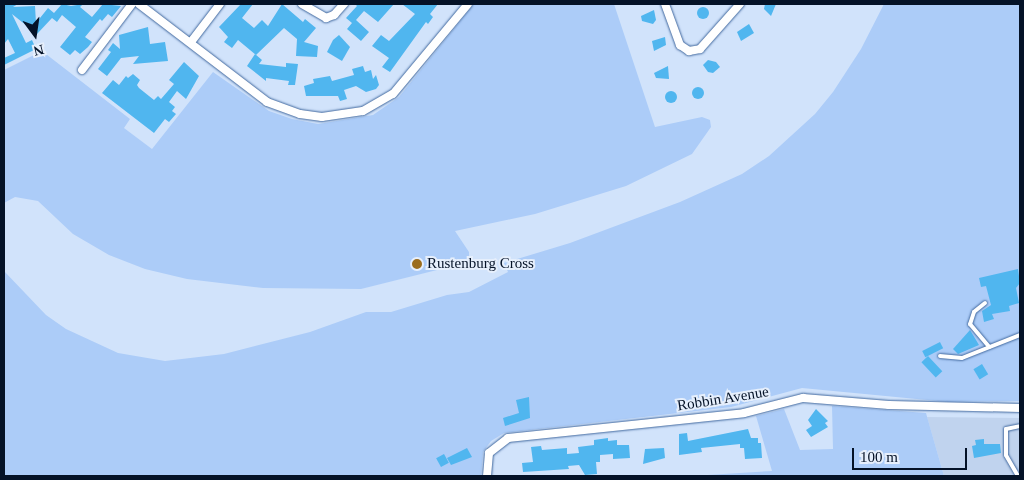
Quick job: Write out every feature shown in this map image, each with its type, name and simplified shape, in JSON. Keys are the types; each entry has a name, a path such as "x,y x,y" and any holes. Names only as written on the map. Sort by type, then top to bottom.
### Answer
{"street":[{"path":"82,70 132,4"},
{"path":"139,4 267,102 300,114 343,116 363,111 393,94 468,4"},
{"path":"191,42 220,4"},
{"path":"302,4 326,18 334,15 344,4"},
{"path":"666,4 680,45 689,51 700,49 740,4"},
{"name":"Robbin Avenue","path":"487,476 490,453 508,438 744,413 804,398 889,405 1020,408"}],"lane":[{"path":"985,303 974,312 970,324 989,347"},
{"path":"940,356 962,358 1020,335"},
{"path":"1018,476 1006,455 1006,429 1020,426"}],"shaded area":[{"path":"474,4 614,4 655,127 702,117 710,120 711,127 692,154 626,186 535,214 455,231 469,252 469,258 461,264 361,289 263,288 187,279 145,269 109,255 73,234 38,201 15,197 4,203 4,70 42,51 130,119 124,128 152,149 213,72 269,111 292,119 318,124 373,115 399,97"},
{"path":"884,4 1020,4 1020,401 948,402 802,388 731,407 504,433 491,441 483,452 481,476 4,476 4,271 46,315 66,329 118,353 165,361 224,354 310,332 366,312 391,312 447,295 469,292 508,272 504,263 570,243 680,202 742,174 769,156 815,114 833,92 861,49"},
{"path":"832,406 926,413 944,476 691,476 772,471 756,416 784,409 800,450 833,449"},
{"path":"927,417 1020,418 1020,476 944,476"}],"building":[{"path":"4,4 18,4 13,7 35,6 36,23 48,8 54,13 62,4 71,6 83,4 80,7 92,17 103,4 121,6 112,17 108,14 102,21 100,19 85,37 92,42 88,47 80,54 75,50 70,55 60,47 76,27 62,15 57,22 52,18 37,34 12,14 26,43 32,40 36,49 4,65 4,58 15,53 8,39 4,44"},
{"path":"241,4 253,4 242,18 254,28 262,20 268,26 282,4 303,22 305,19 316,28 304,42 318,46 317,57 296,56 297,39 284,28 256,55 238,40 232,48 224,42 228,37 219,27"},
{"path":"355,4 394,4 378,22 364,11 356,20 369,32 361,41 347,29 352,23 346,18 357,6"},
{"path":"402,4 438,4 430,14 433,17 428,24 426,22 390,72 382,67 389,58 372,46 381,35 389,41 415,14"},
{"path":"765,4 776,4 771,16 764,9"},
{"path":"703,7 709,13 703,19 697,13"},
{"path":"654,10 656,20 653,24 642,21 641,16"},
{"path":"749,24 754,33 741,41 737,32"},
{"path":"148,27 150,44 165,42 168,61 133,64 139,56 121,58 107,76 98,69 111,52 108,50 113,43 120,49 119,35"},
{"path":"339,35 350,47 342,61 327,52 333,40"},
{"path":"665,37 666,45 654,51 652,41"},
{"path":"255,54 262,60 259,64 286,67 286,63 298,64 295,85 288,85 289,81 266,78 266,81 247,66"},
{"path":"708,60 716,62 720,67 713,73 708,72 703,65"},
{"path":"184,62 199,76 186,99 177,91 169,102 175,107 172,111 176,114 169,122 165,119 154,133 102,93 113,80 119,85 126,76 128,78 133,74 140,80 137,85 139,88 154,100 158,96 161,99 174,84 169,80"},
{"path":"363,66 365,72 371,70 373,79 376,75 379,85 376,89 366,92 356,86 344,90 347,99 340,101 338,96 306,96 304,86 314,83 313,79 330,76 332,81 354,75 352,69"},
{"path":"668,66 669,79 656,78 654,73"},
{"path":"696,87 700,87 704,93 700,99 696,99 692,95 692,91"},
{"path":"671,91 677,97 671,103 665,97"},
{"path":"1018,269 1020,283 1016,288 1019,303 1009,306 1010,311 992,314 994,319 984,322 982,311 991,305 986,286 981,287 979,278"},
{"path":"970,330 979,345 958,354 953,349"},
{"path":"940,342 943,348 925,357 922,351"},
{"path":"928,356 942,371 936,377 921,362"},
{"path":"982,364 988,374 980,379 973,369"},
{"path":"529,397 530,418 505,426 503,418 519,413 516,400"},
{"path":"816,409 828,421 825,423 828,427 811,437 806,430 812,426 808,420"},
{"path":"748,429 751,438 758,438 758,443 761,443 762,458 745,459 744,448 740,448 740,444 701,448 702,452 679,455 679,434 687,433 688,441"},
{"path":"608,438 608,441 617,440 617,445 629,445 630,458 613,459 613,454 600,455 600,462 596,462 597,474 585,475 579,465 568,466 569,469 523,472 522,463 533,462 531,447 541,446 542,450 567,448 567,454 579,453 578,447 594,445 594,440"},
{"path":"984,439 984,444 1000,444 1001,453 974,458 972,446 976,445 975,440"},
{"path":"467,448 472,457 451,465 447,458"},
{"path":"664,448 665,458 643,464 645,449"},
{"path":"444,454 449,463 441,467 436,458"}],"place":[{"name":"Rustenburg Cross","path":"417,264"}]}
